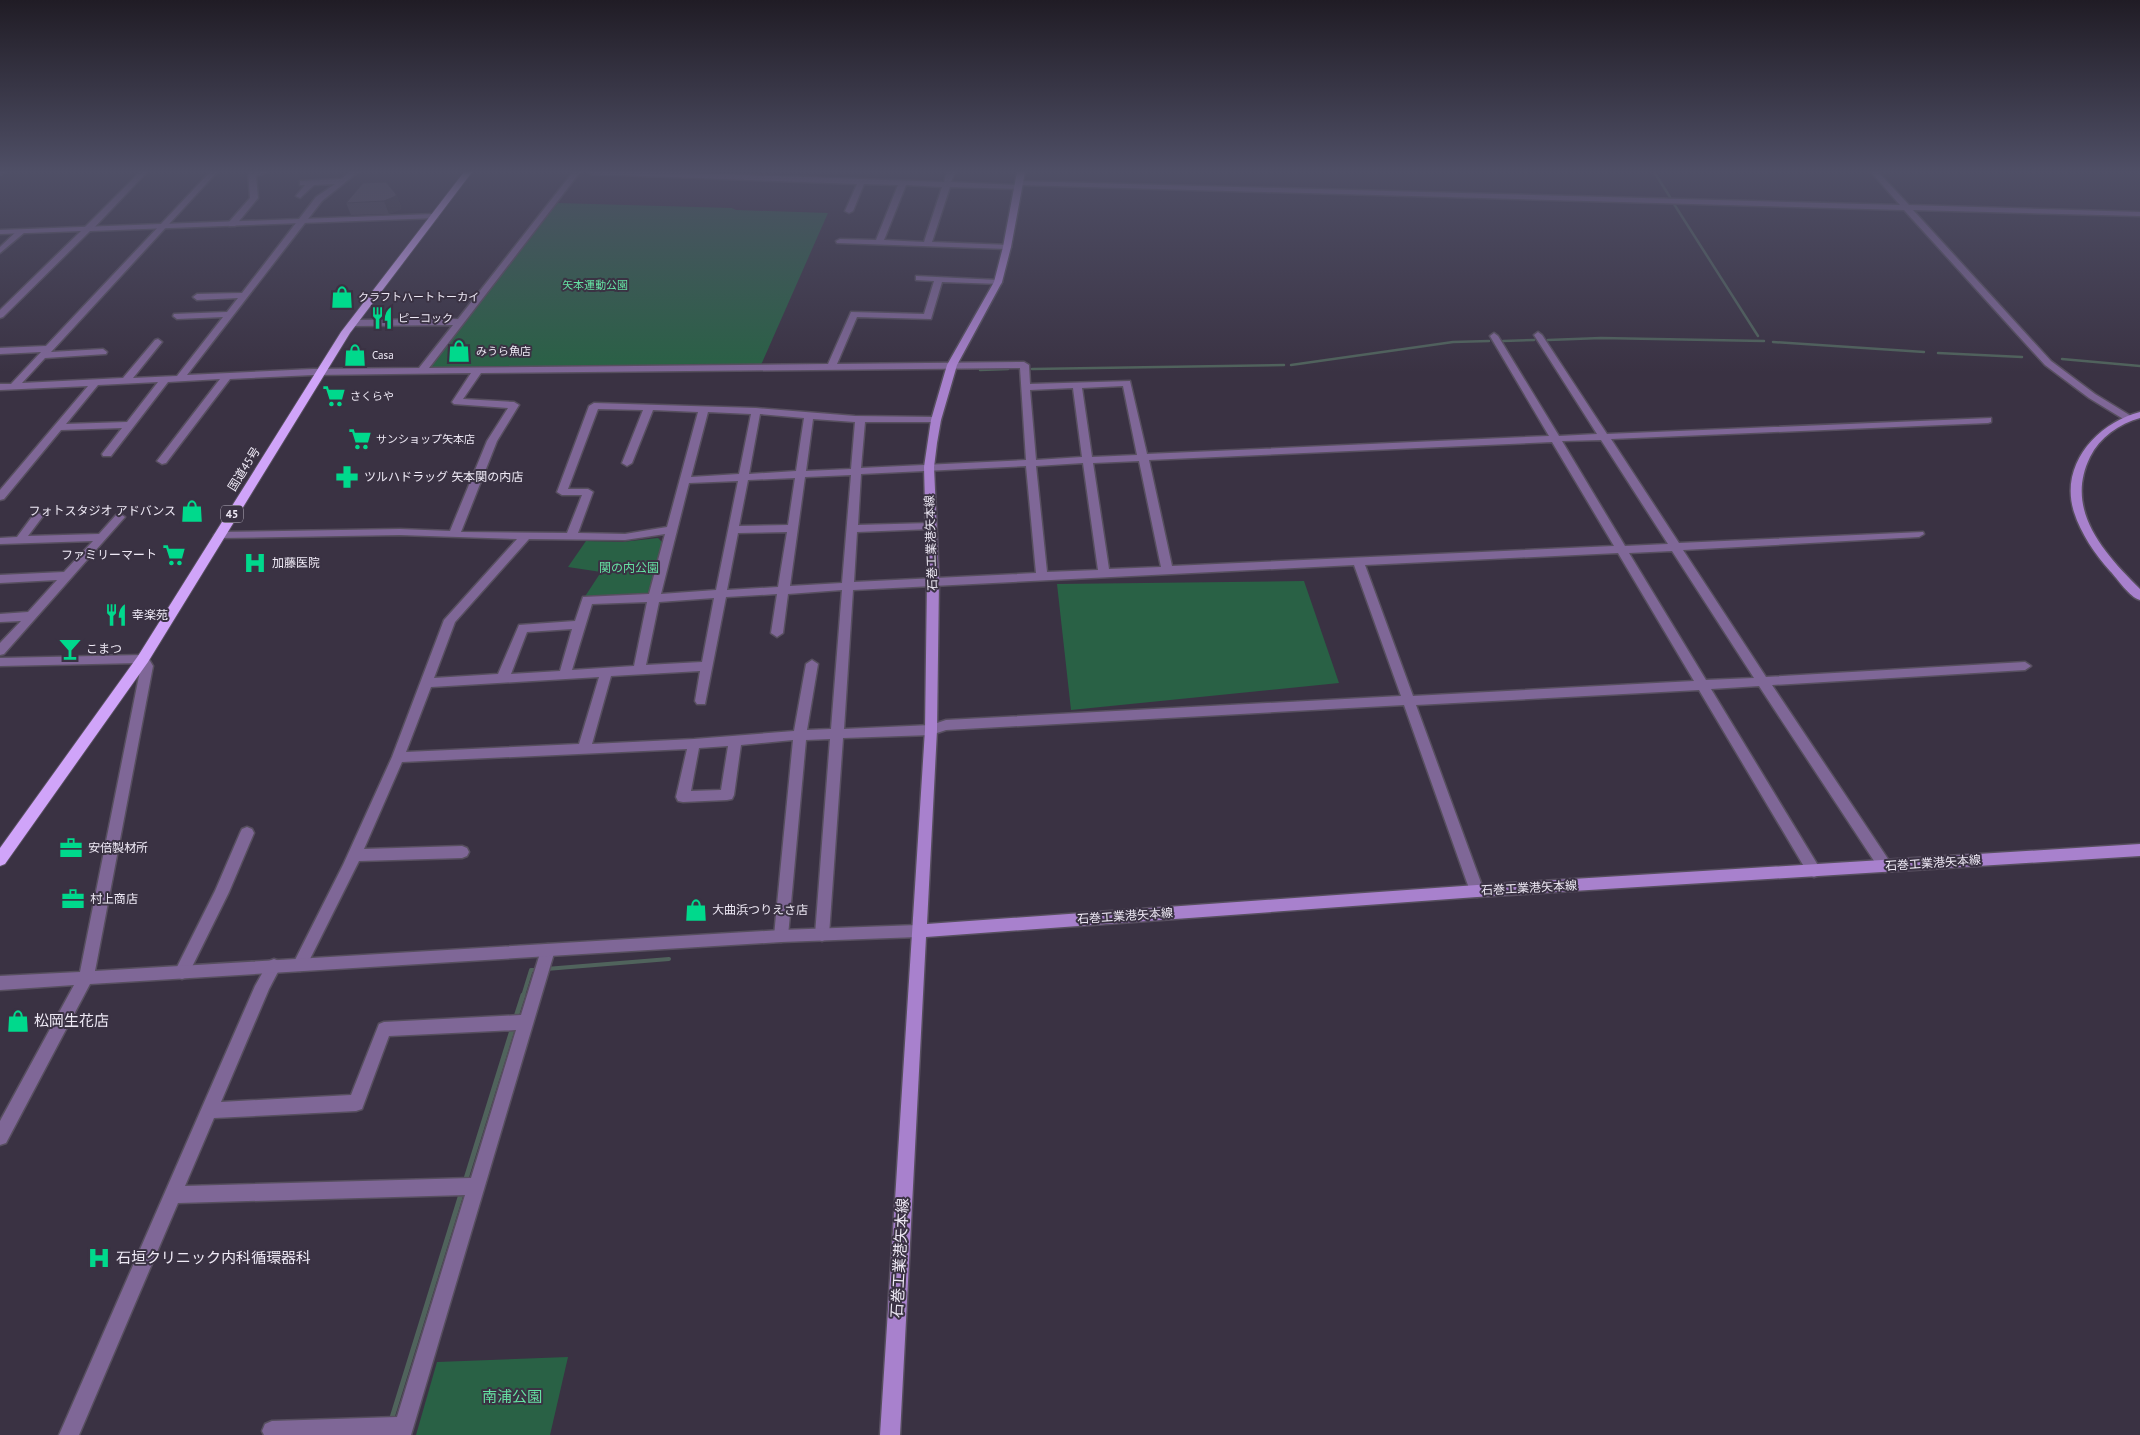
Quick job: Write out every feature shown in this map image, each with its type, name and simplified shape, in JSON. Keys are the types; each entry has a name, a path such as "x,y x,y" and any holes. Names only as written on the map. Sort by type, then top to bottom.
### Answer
{"highway":[{"name":"国道45号","path":"0,860 143,659 321,372 353,323 417,239"}],"main road":[{"name":"石巻工業港矢本線","path":"890,1435 931,730 933,581 929,467 936,420 952,365 998,282 1009,239"},
{"path":"2140,415 2128,418 2102,434 2080,464 2075,480 2075,497 2081,517 2091,537 2103,556 2140,596"},
{"name":"石巻工業港矢本線","path":"918,931 1477,891 2140,850"}],"street":[{"path":"0,251 13,239"},
{"path":"0,315 78,239"},
{"path":"13,387 153,239"},
{"path":"179,379 289,239"},
{"path":"421,372 525,239"},
{"path":"928,244 930,239"},
{"path":"1935,239 2048,363 2092,396 2128,418"},
{"path":"840,241 1007,247"},
{"path":"919,278 998,282"},
{"path":"831,368 854,314 928,317 939,279"},
{"path":"197,297 245,295"},
{"path":"177,316 230,314"},
{"path":"353,323 460,322"},
{"path":"1538,335 1674,547 1885,866"},
{"path":"1494,336 1554,440 1814,871"},
{"path":"126,381 158,342"},
{"path":"0,351 104,352"},
{"path":"0,387 321,372 1024,365 1035,516 1042,576"},
{"path":"454,535 492,441 514,405 457,402 478,370"},
{"path":"162,461 227,376"},
{"path":"107,454 165,380"},
{"path":"0,497 95,383"},
{"path":"1026,387 1126,384 1167,570"},
{"path":"1077,386 1104,572"},
{"path":"570,537 588,492 562,492 594,406 756,411 860,420 936,420"},
{"path":"628,463 649,408"},
{"path":"640,670 654,598 704,409"},
{"path":"701,701 733,530 745,478 756,411"},
{"path":"778,633 808,415"},
{"path":"822,935 860,420"},
{"path":"685,480 929,467 1988,420"},
{"path":"57,427 129,425"},
{"path":"20,540 38,516"},
{"path":"0,651 120,517"},
{"path":"851,529 931,526"},
{"path":"733,530 792,528"},
{"path":"218,536 400,532 454,535 624,537 672,530"},
{"path":"565,673 587,600 721,595 1104,572 1674,547 1919,534"},
{"path":"300,964 355,854 398,757 450,620 526,536"},
{"path":"0,541 102,537"},
{"path":"1358,561 1477,891"},
{"path":"0,580 67,576"},
{"path":"0,618 32,616"},
{"path":"503,678 523,628 579,625"},
{"path":"0,662 143,659 147,666 86,977 0,1137"},
{"path":"780,936 800,735 812,664"},
{"path":"427,683 565,673 707,666"},
{"path":"398,757 585,747 694,744 800,735 931,730 946,724 1763,682 2025,666"},
{"path":"585,747 606,672"},
{"path":"694,744 683,797 727,795 735,740"},
{"path":"182,972 222,892 247,833"},
{"path":"355,854 462,852"},
{"path":"0,983 300,964 544,963 780,936 918,931"},
{"path":"272,1431 396,1429 518,1022 544,963"},
{"path":"69,1435 263,986 274,966"},
{"path":"209,1110 356,1103 384,1029 518,1022"},
{"path":"174,1195 467,1187"}],"green space":[{"name":"矢本運動公園","path":"527,239 817,239 761,365 429,369 485,290"},
{"name":"関の内公園","path":"658,538 662,542 651,591 646,594 584,598 601,572 568,567 586,541 622,542"},
{"path":"1304,581 1339,683 1071,710 1057,584"},
{"name":"南浦公園","path":"568,1357 550,1435 416,1435 437,1362"}],"waterway":[{"path":"1696,239 1758,336"},
{"path":"1548,340 1601,338 1764,341"},
{"path":"1503,341 1534,340"},
{"path":"1291,365 1453,342 1489,341"},
{"path":"1773,342 1924,352"},
{"path":"1938,353 2022,357"},
{"path":"2062,359 2140,366"},
{"path":"1032,369 1284,365"},
{"path":"980,370 1008,369"},
{"path":"546,969 669,959"},
{"path":"523,996 531,970 539,970"},
{"path":"515,1020 523,995"},
{"path":"465,1182 513,1027"},
{"path":"391,1421 462,1191"}],"place":[{"name":"クラフトハートトーカイ","path":"342,297"},
{"name":"ピーコック","path":"382,318"},
{"name":"みうら魚店","path":"459,351"},
{"name":"Casa","path":"355,355"},
{"name":"さくらや","path":"334,396"},
{"name":"サンショップ矢本店","path":"360,439"},
{"name":"ツルハドラッグ 矢本関の内店","path":"347,477"},
{"name":"フォトスタジオ アドバンス","path":"192,511"},
{"name":"ファミリーマート","path":"174,555"},
{"name":"加藤医院","path":"255,563"},
{"name":"幸楽苑","path":"116,615"},
{"name":"こまつ","path":"70,649"},
{"name":"安倍製材所","path":"71,848"},
{"name":"村上商店","path":"73,899"},
{"name":"大曲浜つりえさ店","path":"696,910"},
{"name":"松岡生花店","path":"18,1021"},
{"name":"石垣クリニック内科循環器科","path":"99,1258"}]}
